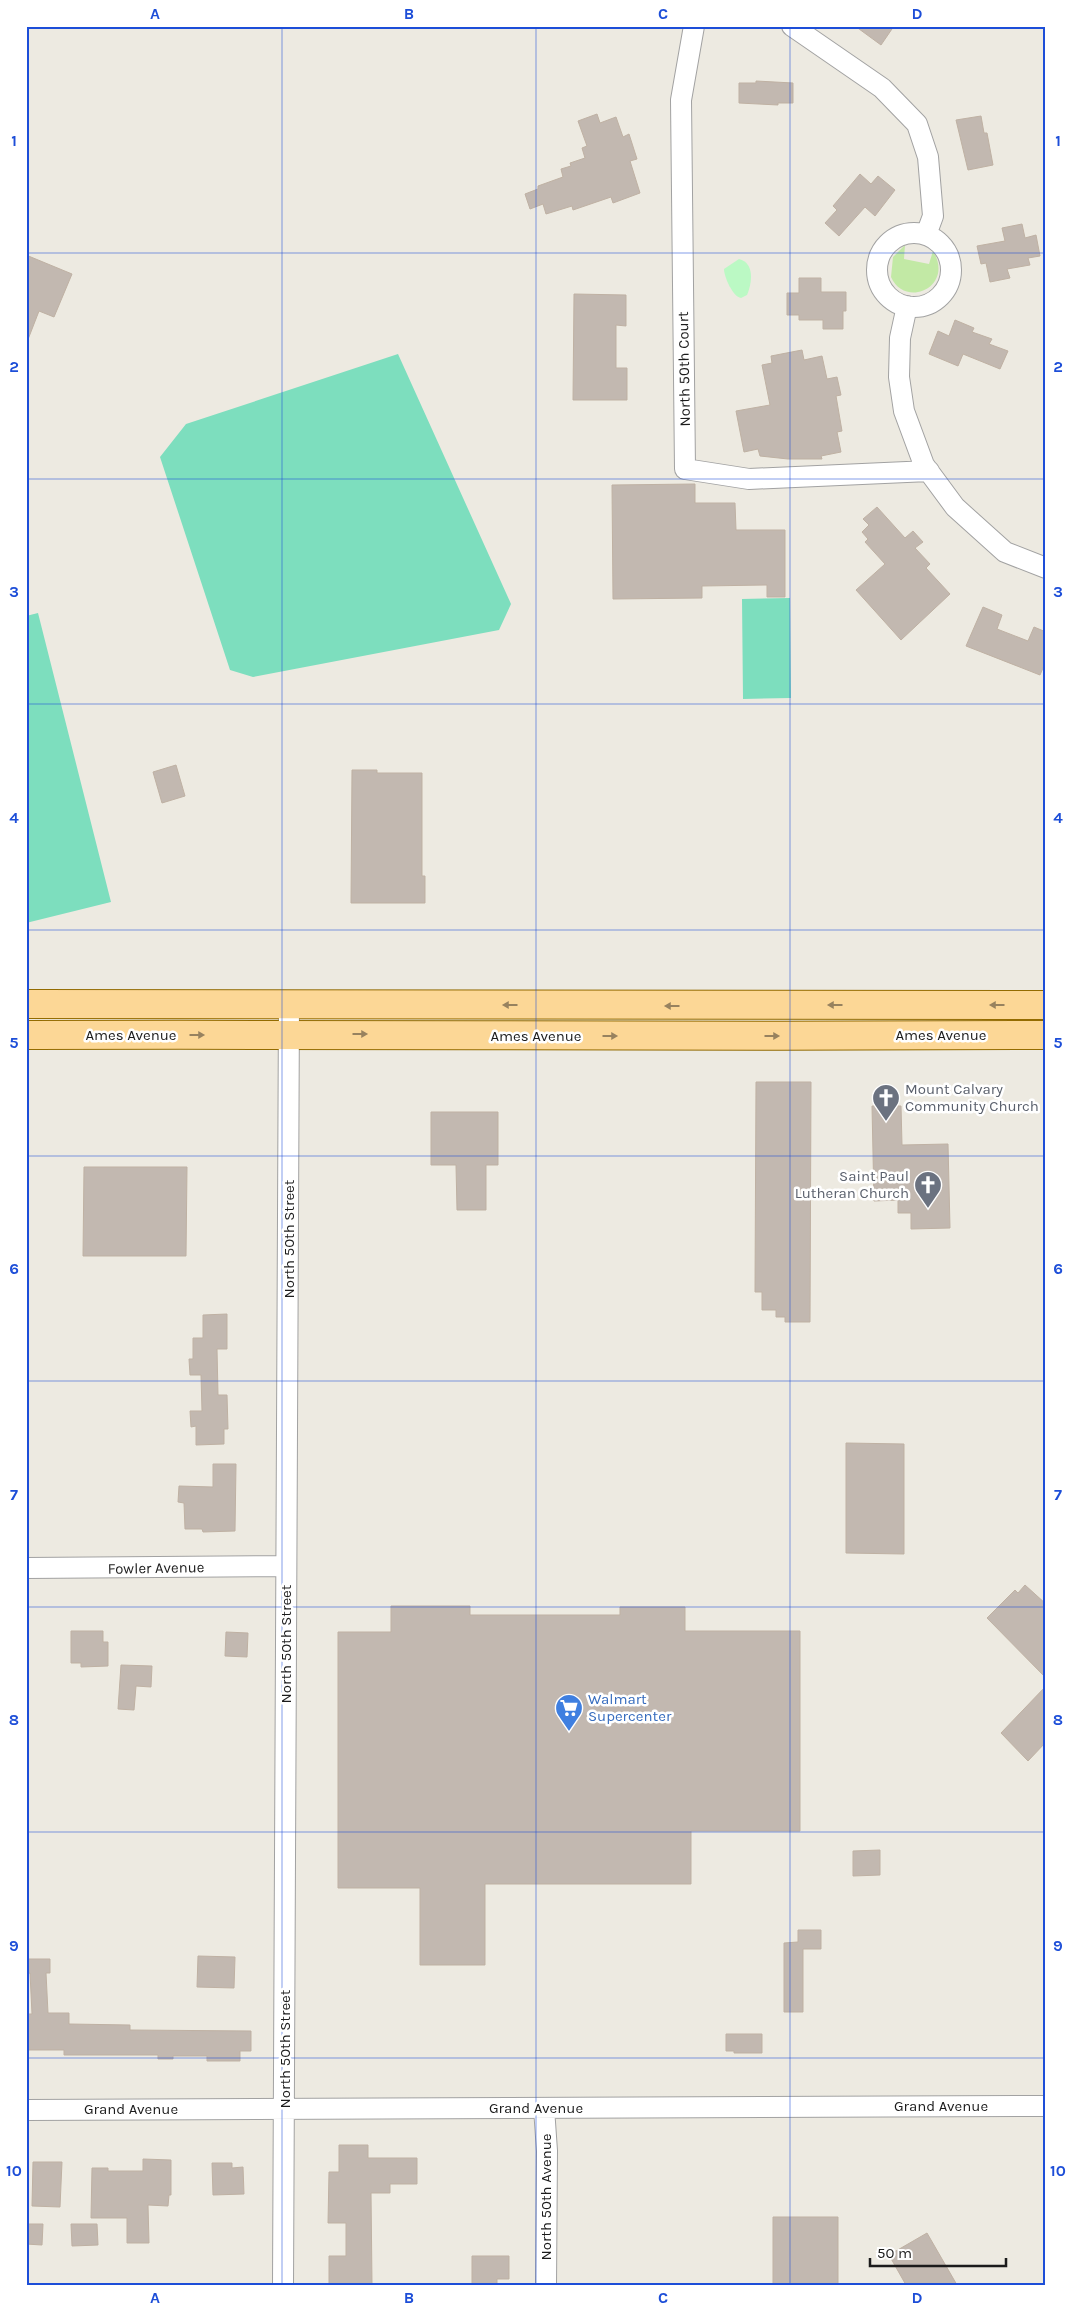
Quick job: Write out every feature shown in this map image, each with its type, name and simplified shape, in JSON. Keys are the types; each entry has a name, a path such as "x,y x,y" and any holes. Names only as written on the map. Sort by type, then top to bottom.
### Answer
{"main road":[{"name":"Ames Avenue","path":"26,1004 1046,1005"},
{"name":"Ames Avenue","path":"26,1035 289,1034 547,1036 1046,1034"}],"street":[{"name":"North 50th Court","path":"694,26 681,100 685,469 749,479 928,471"},
{"path":"792,26 882,88 917,124 928,157 933,216 926,235"},
{"path":"907,233 926,235 942,244 948,254 951,276 947,288 935,300 919,307 895,302 882,287 877,270 879,257 885,246 895,237 907,233"},
{"path":"907,306 900,338 900,382 904,411 924,465 955,508 1005,552 1046,568"},
{"name":"North 50th Street","path":"283,2285 289,1003"},
{"name":"Fowler Avenue","path":"26,1568 286,1566"},
{"name":"Grand Avenue","path":"26,2110 1046,2106"},
{"name":"North 50th Avenue","path":"544,2108 547,2151 546,2285"}],"green space":[{"path":"905,245 904,259 929,264 933,251 938,264 938,275 926,289 907,292 898,287 891,277 893,257"},
{"path":"739,259 748,265 751,274 747,295 741,298 735,294 730,286 724,269"},
{"path":"398,354 511,604 499,630 253,677 230,670 160,457 186,424"},
{"path":"790,598 791,698 743,699 742,599"},
{"path":"38,613 111,902 26,923 26,616"}],"building":[{"path":"855,26 894,26 881,45"},
{"path":"756,81 793,83 793,103 778,103 778,105 739,103 739,83 756,83"},
{"path":"597,114 600,123 616,117 623,137 629,134 637,159 630,161 640,193 613,203 611,197 573,210 572,206 546,214 543,204 530,209 525,194 538,189 538,186 563,177 561,169 571,166 570,163 585,158 582,148 587,146 578,121"},
{"path":"981,116 984,133 987,133 993,165 968,170 956,120"},
{"path":"860,174 871,184 878,176 895,190 875,216 865,207 839,236 825,223 837,210 833,206"},
{"path":"1022,224 1025,238 1036,235 1040,256 1028,258 1030,265 1007,269 1010,278 990,282 986,263 981,264 977,246 1005,241 1002,228"},
{"path":"26,255 72,274 54,317 39,311 27,342"},
{"path":"799,278 821,278 821,292 846,292 846,311 843,311 843,329 823,329 823,320 799,320 799,315 787,315 787,293 799,293"},
{"path":"574,294 626,295 626,326 616,325 616,368 627,368 627,400 573,400"},
{"path":"955,320 974,328 972,332 992,339 989,344 1008,351 1000,369 963,354 958,366 929,354 938,331 949,336"},
{"path":"802,350 804,360 822,356 827,379 837,377 841,395 836,396 842,431 837,432 841,452 821,456 822,459 788,459 760,456 758,449 744,452 736,411 770,405 762,365 772,363 771,356"},
{"path":"695,484 695,503 735,503 736,530 785,530 785,597 767,597 767,585 702,586 702,598 613,599 612,485"},
{"path":"877,507 905,538 913,531 923,542 915,548 930,564 926,568 950,594 901,640 856,590 885,564 865,542 868,539 862,532 869,525 863,519"},
{"path":"983,607 1002,615 997,629 1028,641 1034,627 1046,632 1046,661 1040,675 966,646"},
{"path":"176,765 185,796 162,803 153,772"},
{"path":"352,770 377,770 377,773 422,773 422,876 425,876 425,903 351,903"},
{"path":"756,1082 811,1082 810,1322 785,1322 785,1317 776,1317 776,1310 762,1310 762,1292 755,1292"},
{"path":"872,1106 901,1106 902,1145 948,1144 950,1228 911,1229 911,1213 898,1213 898,1200 874,1201"},
{"path":"431,1112 498,1112 498,1165 486,1165 486,1210 457,1210 456,1165 431,1165"},
{"path":"84,1167 187,1167 186,1256 83,1256"},
{"path":"227,1314 227,1349 217,1349 218,1395 227,1395 228,1429 224,1429 224,1444 196,1445 196,1426 191,1427 190,1411 202,1411 201,1375 190,1375 189,1359 193,1359 193,1338 203,1338 203,1315"},
{"path":"846,1443 904,1444 904,1554 846,1553"},
{"path":"213,1464 236,1464 235,1531 203,1532 202,1529 185,1529 184,1503 178,1502 179,1486 213,1487"},
{"path":"1025,1585 1046,1604 1046,1678 987,1618 1015,1590 1018,1593"},
{"name":"Walmart Supercenter","path":"391,1606 470,1606 470,1615 620,1615 620,1607 685,1607 685,1631 800,1631 800,1831 691,1831 691,1884 485,1884 485,1965 420,1965 420,1888 338,1888 338,1632 391,1632"},
{"path":"71,1631 103,1631 103,1642 108,1642 108,1666 81,1667 81,1663 71,1663"},
{"path":"226,1632 248,1633 247,1657 225,1656"},
{"path":"121,1665 152,1666 151,1687 136,1686 134,1710 118,1709"},
{"path":"1046,1686 1046,1742 1028,1761 1001,1733"},
{"path":"880,1850 880,1875 853,1876 853,1851"},
{"path":"798,1930 821,1930 821,1949 803,1949 803,2012 784,2012 784,1943 798,1942"},
{"path":"198,1956 235,1957 234,1988 197,1987"},
{"path":"26,1959 50,1959 50,1973 46,1973 48,2013 69,2013 69,2024 130,2025 130,2030 251,2031 251,2051 240,2051 240,2061 207,2061 207,2056 173,2056 173,2059 158,2059 158,2055 64,2055 64,2050 26,2050 26,2014 32,2014 30,1973 26,1974"},
{"path":"726,2034 762,2034 762,2053 734,2053 734,2051 726,2051"},
{"path":"339,2145 368,2145 368,2158 417,2158 417,2184 390,2184 390,2193 371,2193 372,2285 329,2284 329,2256 346,2256 346,2223 328,2223 329,2172 339,2172"},
{"path":"143,2159 171,2160 171,2195 169,2195 168,2206 148,2205 149,2243 127,2243 127,2218 91,2218 92,2168 108,2168 108,2171 143,2171"},
{"path":"33,2162 62,2162 60,2207 32,2206"},
{"path":"212,2163 232,2163 232,2168 243,2167 244,2194 213,2195"},
{"path":"773,2217 838,2217 838,2285 773,2285"},
{"path":"26,2224 43,2224 42,2245 26,2244"},
{"path":"71,2224 97,2224 98,2245 72,2246"},
{"path":"927,2233 957,2285 906,2285 889,2255"},
{"path":"472,2256 509,2256 509,2279 497,2279 497,2285 472,2285"}],"place":[{"name":"Mount Calvary Community Church","path":"886,1122"},
{"name":"Saint Paul Lutheran Church","path":"928,1209"},
{"name":"Walmart Supercenter","path":"569,1732"}]}
